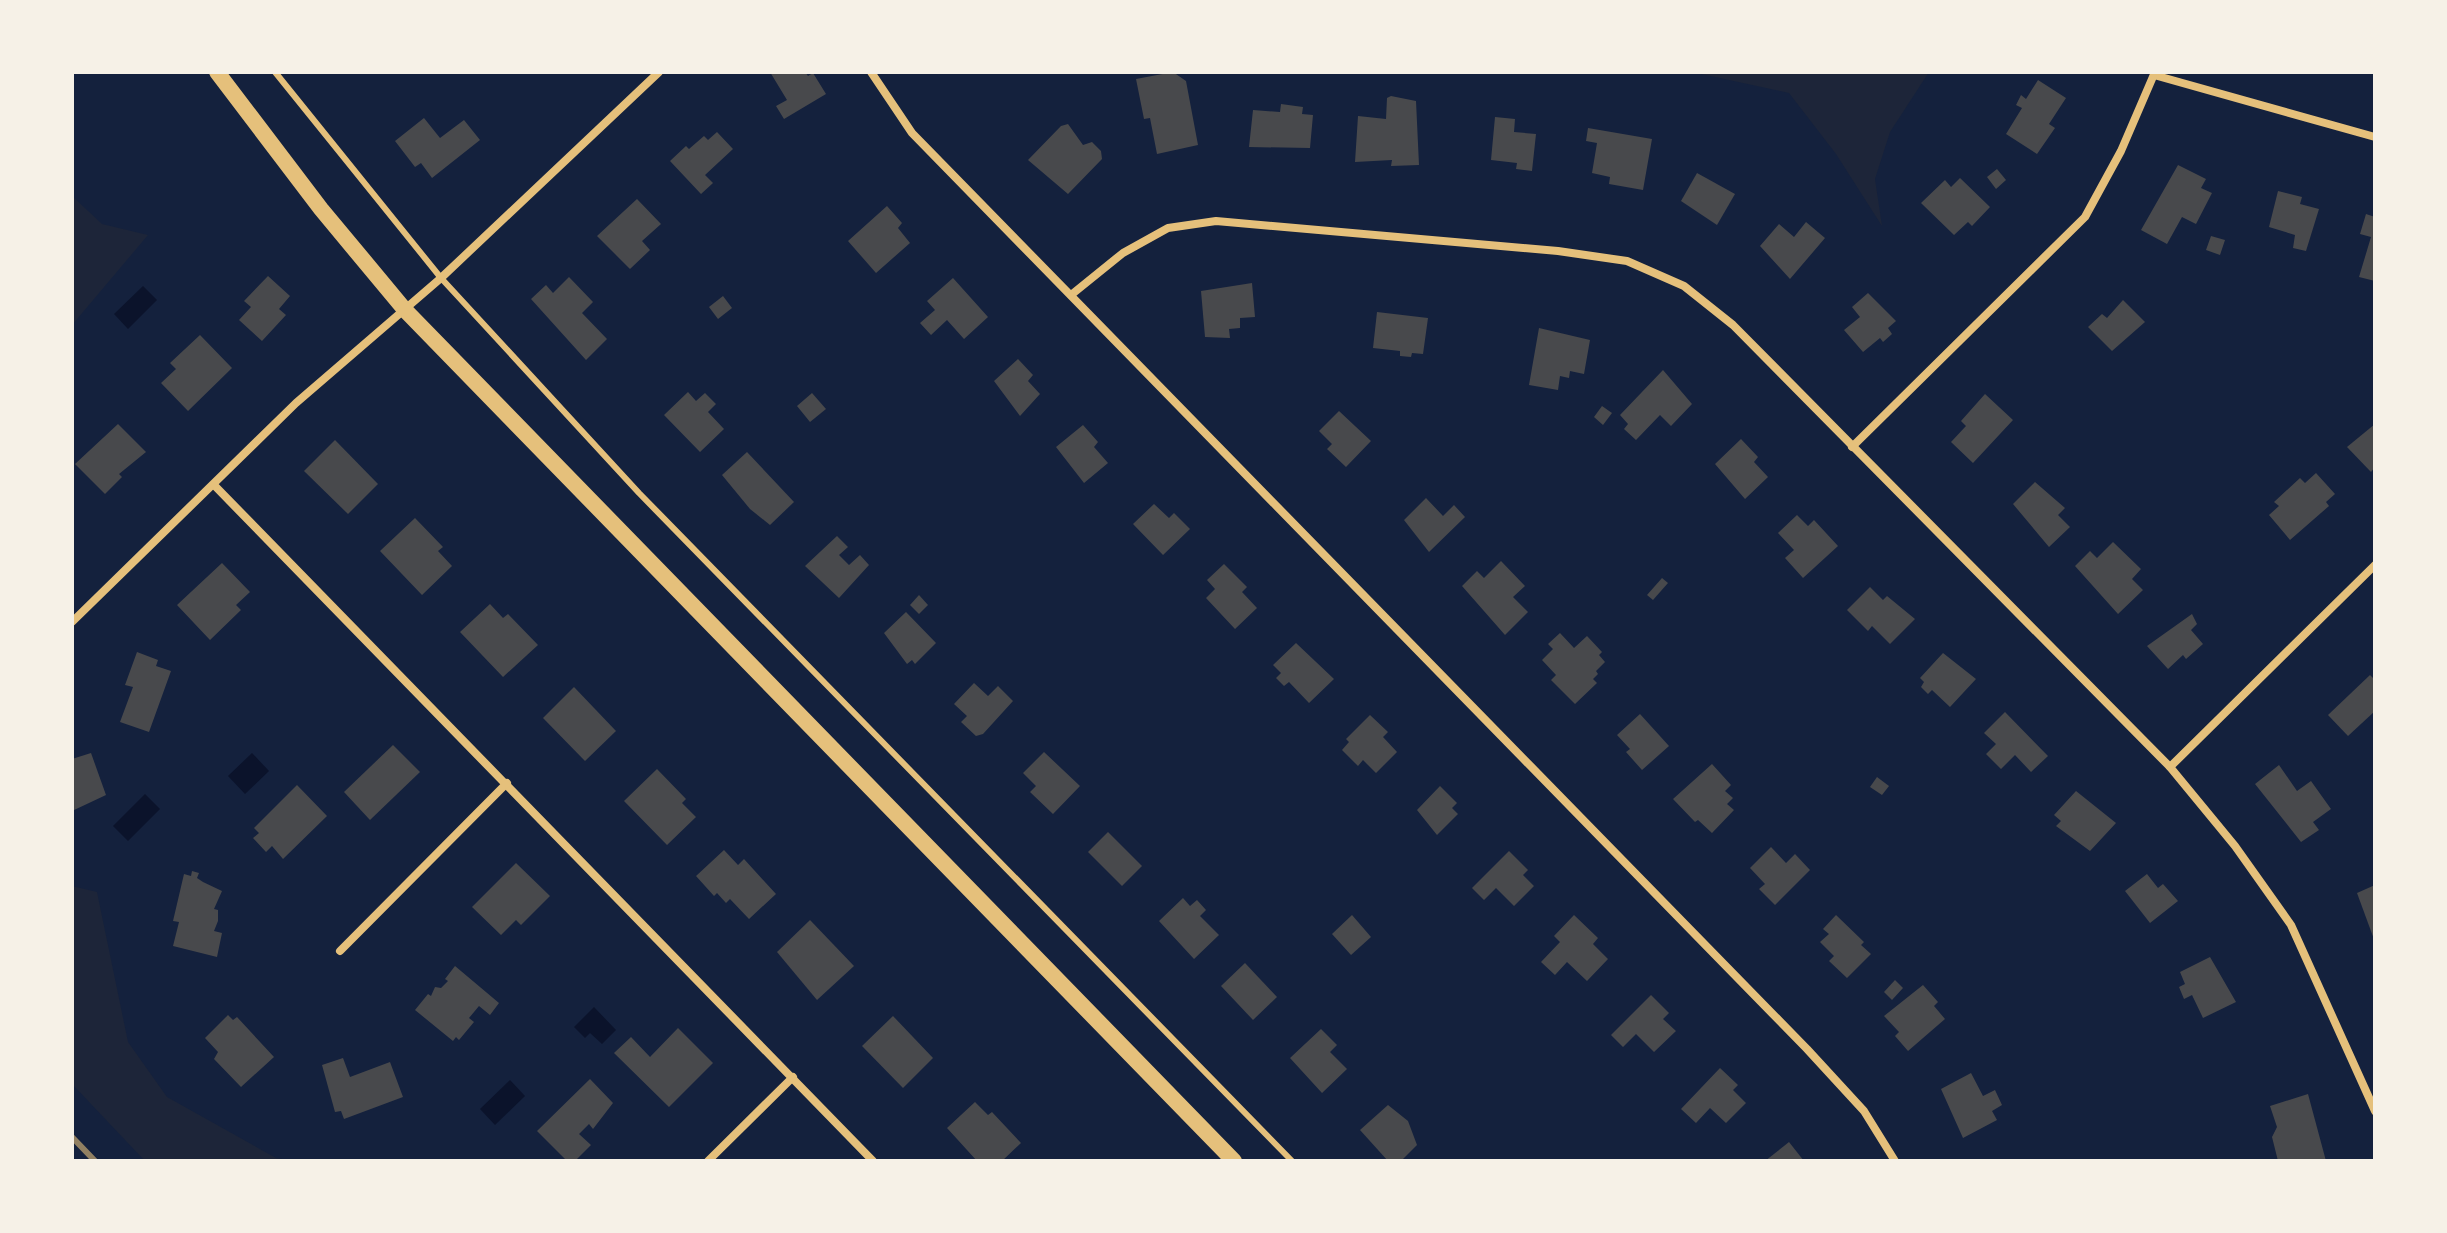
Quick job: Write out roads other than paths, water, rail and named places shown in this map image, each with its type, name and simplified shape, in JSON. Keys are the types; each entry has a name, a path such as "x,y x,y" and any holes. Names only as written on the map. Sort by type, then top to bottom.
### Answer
{"main road":[{"path":"217,72 321,209 405,310 1234,1161"}],"street":[{"path":"72,622 215,486 296,403 441,278 659,72"},
{"path":"871,72 912,133 1807,1049 1864,1111 1895,1161"},
{"path":"1852,447 2085,217 2121,151 2155,73 2375,137"},
{"path":"1071,295 1123,253 1168,228 1216,221 1558,251 1627,261 1684,286 1733,325 2170,767 2235,846 2291,925 2375,1111"},
{"path":"215,486 873,1161"},
{"path":"2170,767 2375,565"},
{"path":"340,951 507,783"},
{"path":"708,1161 793,1077"}],"lane":[{"path":"275,72 441,278 639,493 1292,1161"}],"railway":[{"path":"72,1137 95,1161"}]}
